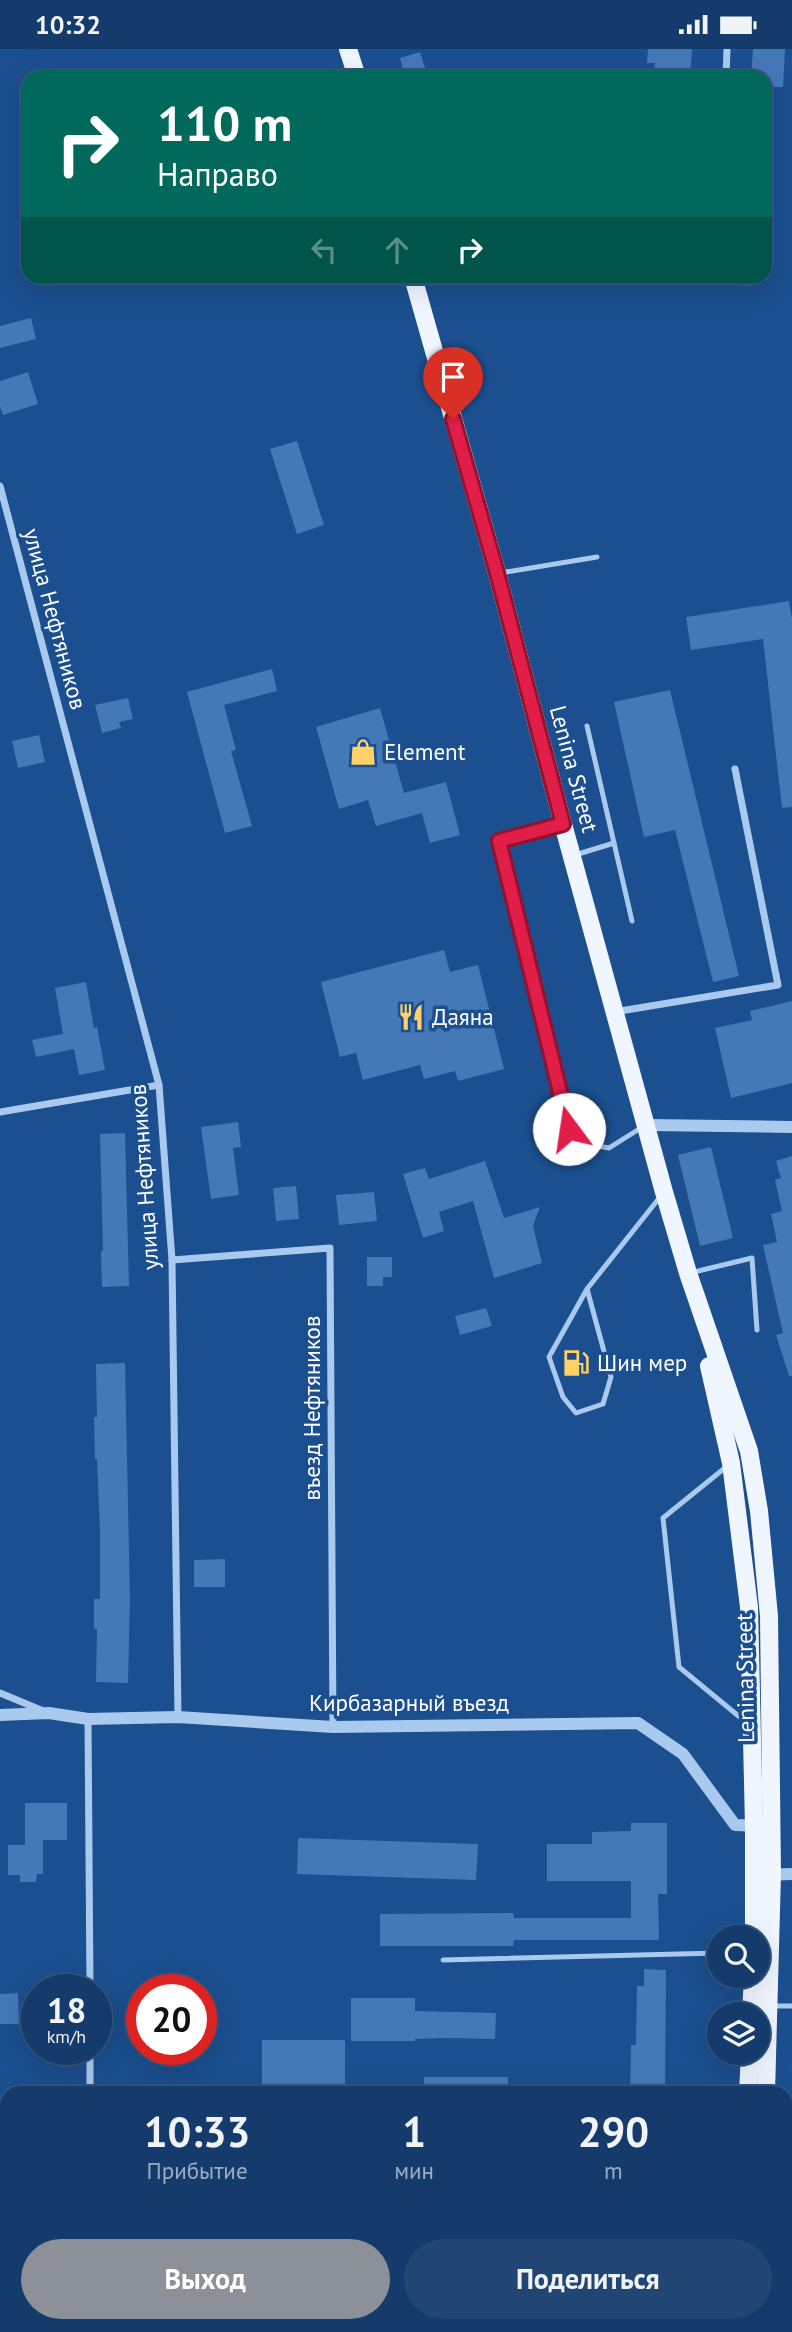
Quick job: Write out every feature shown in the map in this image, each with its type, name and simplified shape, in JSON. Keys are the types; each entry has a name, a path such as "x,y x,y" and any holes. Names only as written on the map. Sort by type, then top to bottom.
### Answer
{"main road":[{"path":"348,49 354,70"},
{"name":"Lenina Street","path":"415,284 497,573 664,1192 688,1273 748,1451 759,1511 769,1616 772,1826 756,1925"},
{"name":"Lenina Street","path":"688,1273 732,1463 748,1607 754,1826 763,1875 763,1925"},
{"path":"748,2086 749,2065"},
{"name":"Lenina Street","path":"765,2086 766,2065"}],"street":[{"path":"726,70 727,49"},
{"name":"улица Нефтяников","path":"0,486 159,1085 172,1260 178,1717"},
{"path":"614,1012 778,985 735,769"},
{"path":"0,1112 159,1085"},
{"path":"646,1125 792,1127"},
{"name":"въезд Нефтяников","path":"172,1260 330,1248 332,1727"},
{"path":"0,1693 49,1713"},
{"name":"Кирбазарный въезд","path":"0,1715 49,1713 88,1719 178,1717 332,1727 638,1723 682,1754 734,1825 772,1826"},
{"path":"88,1719 90,1974"},
{"path":"763,1875 792,1874"},
{"path":"90,2065 90,2086"}],"lane":[{"path":"497,573 597,557"},
{"path":"587,726 632,921"},
{"path":"563,824 499,841 569,1129 587,1144 609,1147 646,1125"},
{"path":"572,856 614,843"},
{"path":"587,1289 611,1377 603,1404 576,1413 563,1397 549,1357 587,1289 664,1192"},
{"path":"688,1273 752,1258 757,1330"},
{"path":"732,1463 663,1518 679,1667 752,1727"},
{"path":"443,1960 707,1953"},
{"path":"770,2006 792,2006"}],"building":[{"path":"648,49 692,49 690,70 654,70 655,63 647,63"},
{"path":"753,49 785,49 783,87 772,87 772,70 752,70"},
{"path":"420,52 426,70 403,70 400,58"},
{"path":"31,318 36,339 0,348 0,326"},
{"path":"28,372 38,404 3,415 0,406 0,381"},
{"path":"297,441 324,525 297,534 270,449"},
{"path":"789,601 792,619 792,807 782,808 763,639 691,650 686,617"},
{"path":"272,669 277,691 224,705 236,750 231,751 252,826 225,833 187,692"},
{"path":"670,690 739,976 713,982 675,830 644,837 614,702"},
{"path":"128,698 133,719 119,722 121,728 102,733 95,705"},
{"path":"380,708 404,793 446,782 460,835 430,843 422,813 376,826 368,800 339,809 316,727"},
{"path":"39,735 45,762 18,768 12,741"},
{"name":"Даяна","path":"444,950 450,972 478,965 504,1069 458,1081 455,1071 424,1079 420,1065 363,1080 356,1053 340,1057 321,982"},
{"path":"86,982 105,1070 79,1075 74,1049 36,1057 32,1040 63,1034 55,988"},
{"path":"792,1001 792,1083 731,1098 715,1028 752,1020 750,1011"},
{"path":"238,1122 241,1147 233,1148 239,1195 211,1199 201,1127"},
{"path":"125,1133 129,1286 102,1287 100,1134"},
{"path":"711,1147 733,1238 700,1246 678,1155"},
{"path":"792,1156 792,1376 789,1376 776,1335 783,1333 763,1245 777,1242 771,1214 782,1211 775,1180 781,1178 776,1161"},
{"path":"485,1161 504,1218 540,1207 533,1226 542,1263 494,1278 473,1201 439,1212 444,1231 423,1238 403,1174 425,1168 429,1179"},
{"path":"296,1186 299,1219 276,1221 273,1188"},
{"path":"374,1192 377,1221 339,1225 336,1195"},
{"path":"367,1257 392,1257 392,1277 383,1277 383,1286 367,1286"},
{"path":"486,1308 492,1326 460,1335 455,1316"},
{"path":"125,1363 130,1599 128,1683 96,1682 97,1629 94,1629 94,1599 100,1599 100,1531 97,1459 95,1460 96,1364"},
{"path":"225,1559 225,1587 194,1587 194,1560"},
{"path":"25,1803 67,1803 67,1840 43,1840 43,1874 37,1874 36,1882 20,1882 20,1875 8,1875 8,1845 25,1845"},
{"path":"631,1823 667,1823 667,1894 658,1894 659,1940 514,1940 513,1946 380,1946 380,1914 513,1913 514,1918 631,1918 631,1881 547,1881 547,1844 592,1844 592,1832 631,1831"},
{"path":"298,1838 478,1844 476,1880 297,1874"},
{"path":"644,1969 666,1970 665,2086 630,2086 631,2045 636,2045 637,1986 644,1986"},
{"path":"18,1993 19,2024 0,2024 0,1994"},
{"path":"351,1998 415,1998 415,2011 496,2013 495,2039 351,2041"},
{"path":"262,2040 345,2040 345,2086 262,2086"},
{"path":"424,2077 508,2077 508,2086 424,2086"}],"place":[{"name":"Element","path":"363,752"},
{"name":"Даяна","path":"411,1017"},
{"name":"Шин мер","path":"576,1363"}],"route":[{"path":"453,419 563,824 499,841 569,1129"}]}
